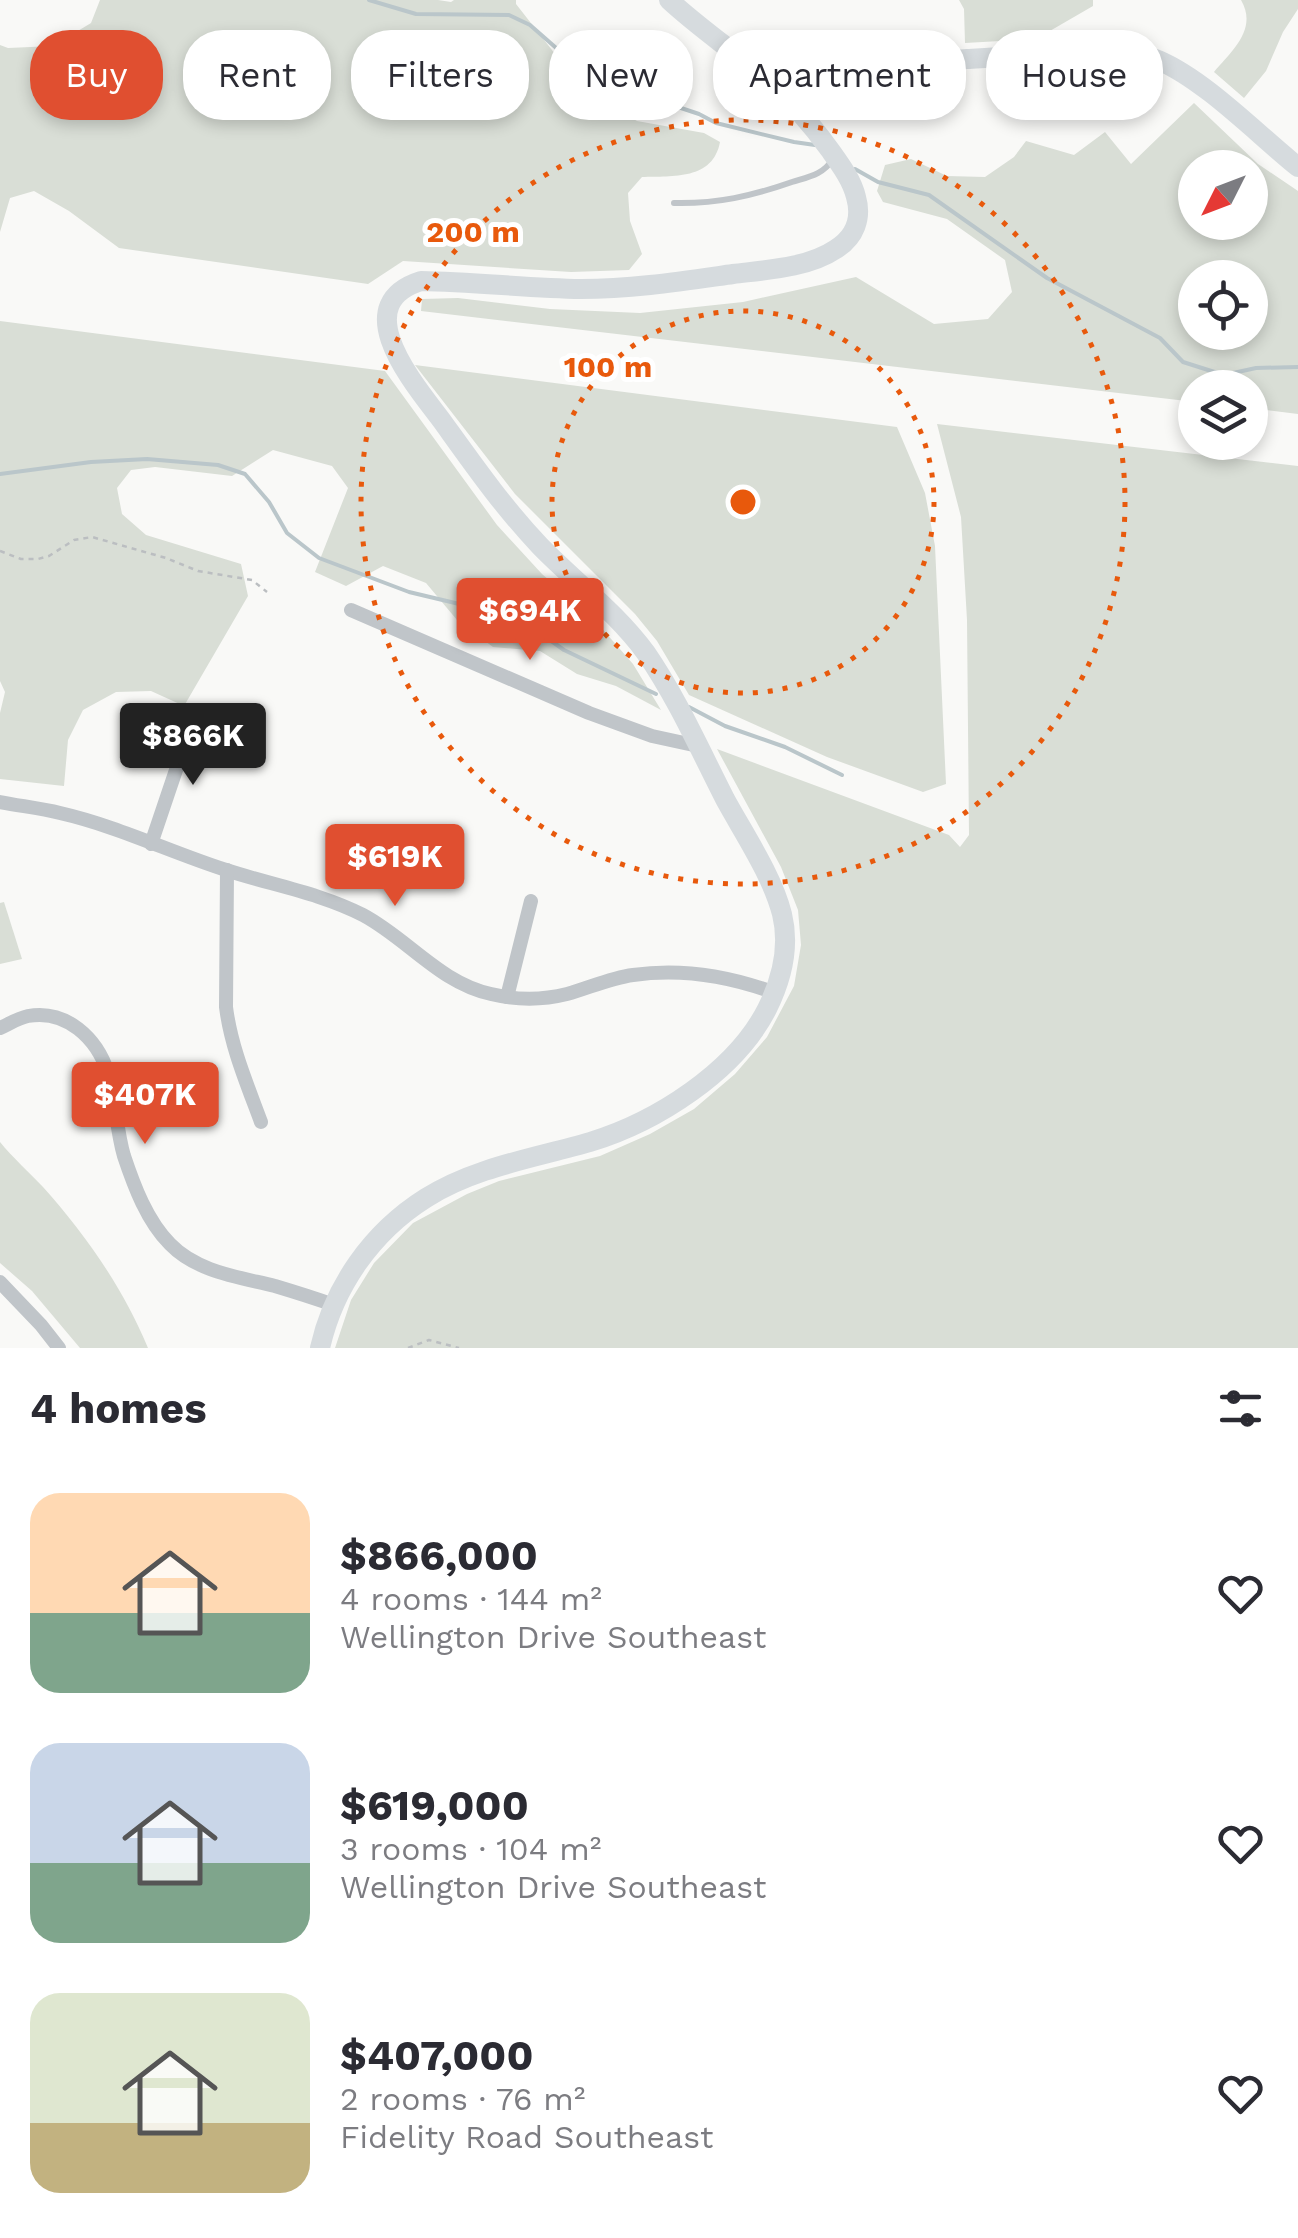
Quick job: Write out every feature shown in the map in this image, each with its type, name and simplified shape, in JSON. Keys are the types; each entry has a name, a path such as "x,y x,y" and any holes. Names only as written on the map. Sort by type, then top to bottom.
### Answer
{"street":[{"path":"669,0 713,36"},
{"path":"966,59 1141,54 1201,86 1298,167"},
{"path":"320,1348 334,1304 353,1270 368,1248 406,1212 453,1184 483,1172 593,1141 656,1114 712,1075 762,1018 775,993 785,954 782,912 775,894 665,685 630,632 506,510 402,368 388,334 390,308 408,285 422,281 584,289 628,287 771,269 823,257 848,238 857,226 858,213 855,192 806,120"},
{"path":"351,610 590,712 652,736 698,746"},
{"path":"151,844 176,770 201,717"},
{"path":"0,802 61,813 337,903 390,931 452,980 472,989 508,997 540,998 652,973 715,976 775,993"},
{"path":"227,870 228,1026 261,1122"},
{"path":"508,997 531,900"},
{"path":"0,1028 21,1018 45,1015 70,1022 94,1045 109,1076 134,1183 154,1224 173,1248 212,1270 334,1304"},
{"path":"0,1282 59,1348"}],"lane":[{"path":"674,202 700,204 750,196 821,172 834,156"}],"path":[{"path":"0,550 21,559 38,559 74,540 92,538 198,571 252,580 267,592"},
{"path":"408,1348 429,1340 459,1348"}],"shaded area":[{"path":"100,0 516,0 549,46 549,120 635,120 704,133 720,142 716,154 700,170 678,176 642,177 628,193 630,221 642,254 629,270 571,272 403,261 368,284 119,248 34,191 10,198 0,232 0,45 30,47 30,120 163,120 163,30 79,30 91,23"},
{"path":"959,0 1093,0 1093,6 1052,30 986,30 986,42 966,43 964,9"},
{"path":"1241,0 1298,0 1298,9 1266,71 1244,98 1214,72 1245,30"},
{"path":"1194,103 1243,150 1178,150 1178,240 1268,240 1268,171 1298,191 1298,414 1268,410 1268,370 1178,370 1178,400 421,311 422,299 458,298 550,309 640,313 743,302 856,277 934,324 988,319 1012,292 1005,260 947,219 883,202 877,191 885,165 911,159 947,176 985,177 1014,157 1026,141 1074,155 1105,132 1131,164"},
{"path":"0,321 385,371 497,525 542,574 591,616 633,664 661,710 616,686 577,674 540,651 493,647 457,620 426,583 383,566 346,586 315,572 348,488 332,466 273,450 232,476 155,467 131,470 117,488 122,514 146,535 241,564 248,596 184,706 151,691 116,692 83,710 68,740 64,786 0,779 0,713 5,692 0,681"},
{"path":"415,365 897,427 925,493 935,546 946,784 923,792 827,757 689,695 657,641 635,614 515,494"},
{"path":"937,424 1178,452 1178,460 1246,460 1298,466 1298,1348 335,1348 351,1300 374,1263 413,1223 499,1181 600,1156 650,1134 694,1109 735,1074 767,1037 794,986 801,945 798,910 781,867 717,749 949,835 960,847 969,835 967,620 961,517"},
{"path":"4,902 22,959 0,964 0,903"},
{"path":"0,1142 89,1243 127,1304 148,1348 80,1348 32,1291 0,1263"}],"waterway":[{"path":"369,0 416,14 509,15 530,25 571,61 612,85 716,123 815,145"},
{"path":"855,169 878,182 929,195 1047,278 1160,338 1183,362 1224,375 1256,368 1298,367"},
{"path":"0,474 147,459 218,465 245,474 269,502 287,533 319,558 409,592 497,613 656,694"},
{"path":"689,707 842,775"}]}
